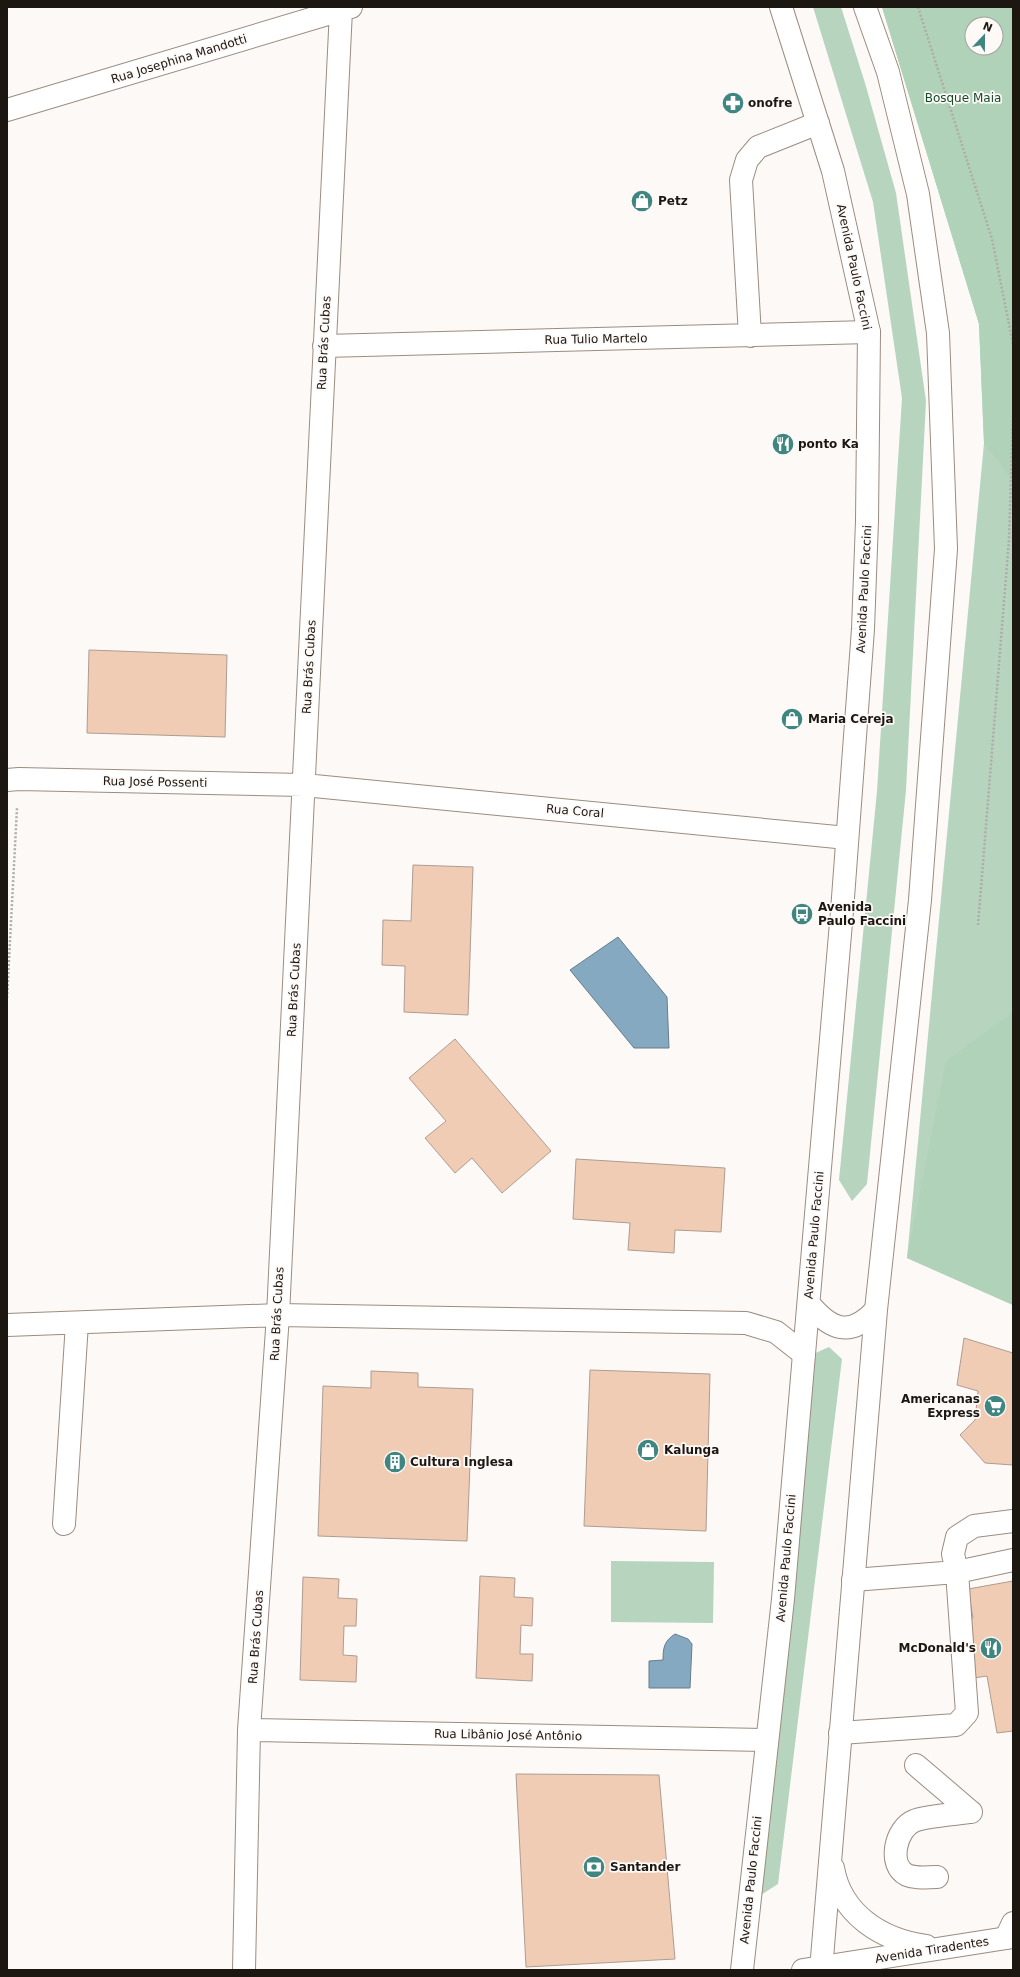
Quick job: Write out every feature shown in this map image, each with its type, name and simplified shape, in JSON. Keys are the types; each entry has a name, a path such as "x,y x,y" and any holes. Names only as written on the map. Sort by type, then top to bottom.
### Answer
{"street":[{"name":"Avenida Paulo Faccini","path":"742,1970 783,1599 809,1304 863,629 867,521 869,332 833,171 781,7"},
{"path":"815,1969 830,1856 876,1310 920,900 946,549 938,333 918,194 888,72 865,7"},
{"name":"Rua Josephina Mandotti","path":"7,110 346,9"},
{"name":"Rua Brás Cubas","path":"244,1970 249,1730 278,1315 324,346 346,9"},
{"path":"750,336 741,180 747,160 758,147 818,123"},
{"name":"Rua Tulio Martelo","path":"324,346 869,332"},
{"name":"Rua José Possenti","path":"13,780 304,785"},
{"name":"Rua Coral","path":"304,785 847,838"},
{"path":"809,1304 821,1318 834,1326 850,1328 866,1322 876,1310"},
{"path":"7,1325 278,1315 746,1323 776,1332 804,1354"},
{"path":"64,1524 77,1322"},
{"path":"840,1733 956,1725 967,1713 956,1572 953,1554 957,1537 974,1526 1013,1522"},
{"path":"853,1580 956,1572 1013,1560"},
{"name":"Rua Libânio José Antônio","path":"249,1730 767,1740"},
{"path":"916,1765 971,1812 913,1821 900,1834 895,1852 897,1863 905,1874 916,1878 937,1877"},
{"path":"830,1856 836,1884 854,1914 882,1932 908,1943 930,1947 955,1947"},
{"name":"Avenida Tiradentes","path":"815,1969 955,1947 1011,1932"}],"path":[{"path":"918,7 992,239 1013,344"},
{"path":"978,925 1009,540 1013,415"},
{"path":"7,998 13,780"}],"green space":[{"path":"813,7 841,7 865,83 896,193 926,401 906,790 867,1184 852,1201 839,1180 877,791 902,398 873,202"},
{"path":"882,7 1013,7 1013,1305 907,1258 984,443 979,324"},
{"name":"Bosque Maia","path":"882,7 1013,7 1013,481 984,443 979,324"},
{"path":"1013,1012 1013,1305 907,1258 946,1061"},
{"path":"829,1347 842,1359 778,1884 761,1895 811,1355"},
{"path":"611,1561 714,1562 713,1623 611,1622"}],"water":[{"path":"618,937 667,997 669,1048 634,1048 570,970"},
{"path":"675,1634 688,1639 692,1644 690,1688 649,1688 649,1661 663,1660 663,1652 666,1642"}],"building":[{"path":"89,650 227,655 225,737 87,733"},
{"path":"413,865 473,867 468,1015 404,1012 405,966 382,965 383,920 411,921"},
{"path":"455,1039 551,1151 502,1193 472,1158 455,1173 425,1138 446,1121 409,1078"},
{"path":"576,1159 725,1168 721,1232 675,1230 674,1253 628,1250 630,1223 573,1219"},
{"name":"Americanas Express","path":"964,1338 1013,1353 1013,1465 985,1463 960,1435 975,1420 978,1391 957,1385"},
{"name":"Kalunga","path":"590,1370 710,1374 706,1531 584,1526"},
{"name":"Cultura Inglesa","path":"371,1371 418,1373 418,1387 473,1389 467,1541 318,1536 323,1386 371,1388"},
{"path":"480,1576 515,1578 514,1597 533,1598 532,1626 521,1625 520,1654 533,1654 532,1681 476,1678"},
{"path":"303,1577 339,1579 338,1598 357,1599 356,1626 344,1626 343,1655 357,1656 356,1682 300,1680"},
{"name":"McDonald's","path":"1013,1581 1013,1731 997,1733 987,1676 974,1678 964,1620 973,1618 968,1589"},
{"name":"Santander","path":"516,1774 659,1775 675,1959 526,1967"}],"place":[{"name":"onofre","path":"733,103"},
{"name":"Petz","path":"642,201"},
{"name":"ponto Ka","path":"783,444"},
{"name":"Maria Cereja","path":"792,719"},
{"name":"Avenida Paulo Faccini","path":"802,914"},
{"name":"Americanas Express","path":"995,1406"},
{"name":"Kalunga","path":"648,1450"},
{"name":"Cultura Inglesa","path":"395,1462"},
{"name":"McDonald's","path":"991,1648"},
{"name":"Santander","path":"594,1867"}]}
